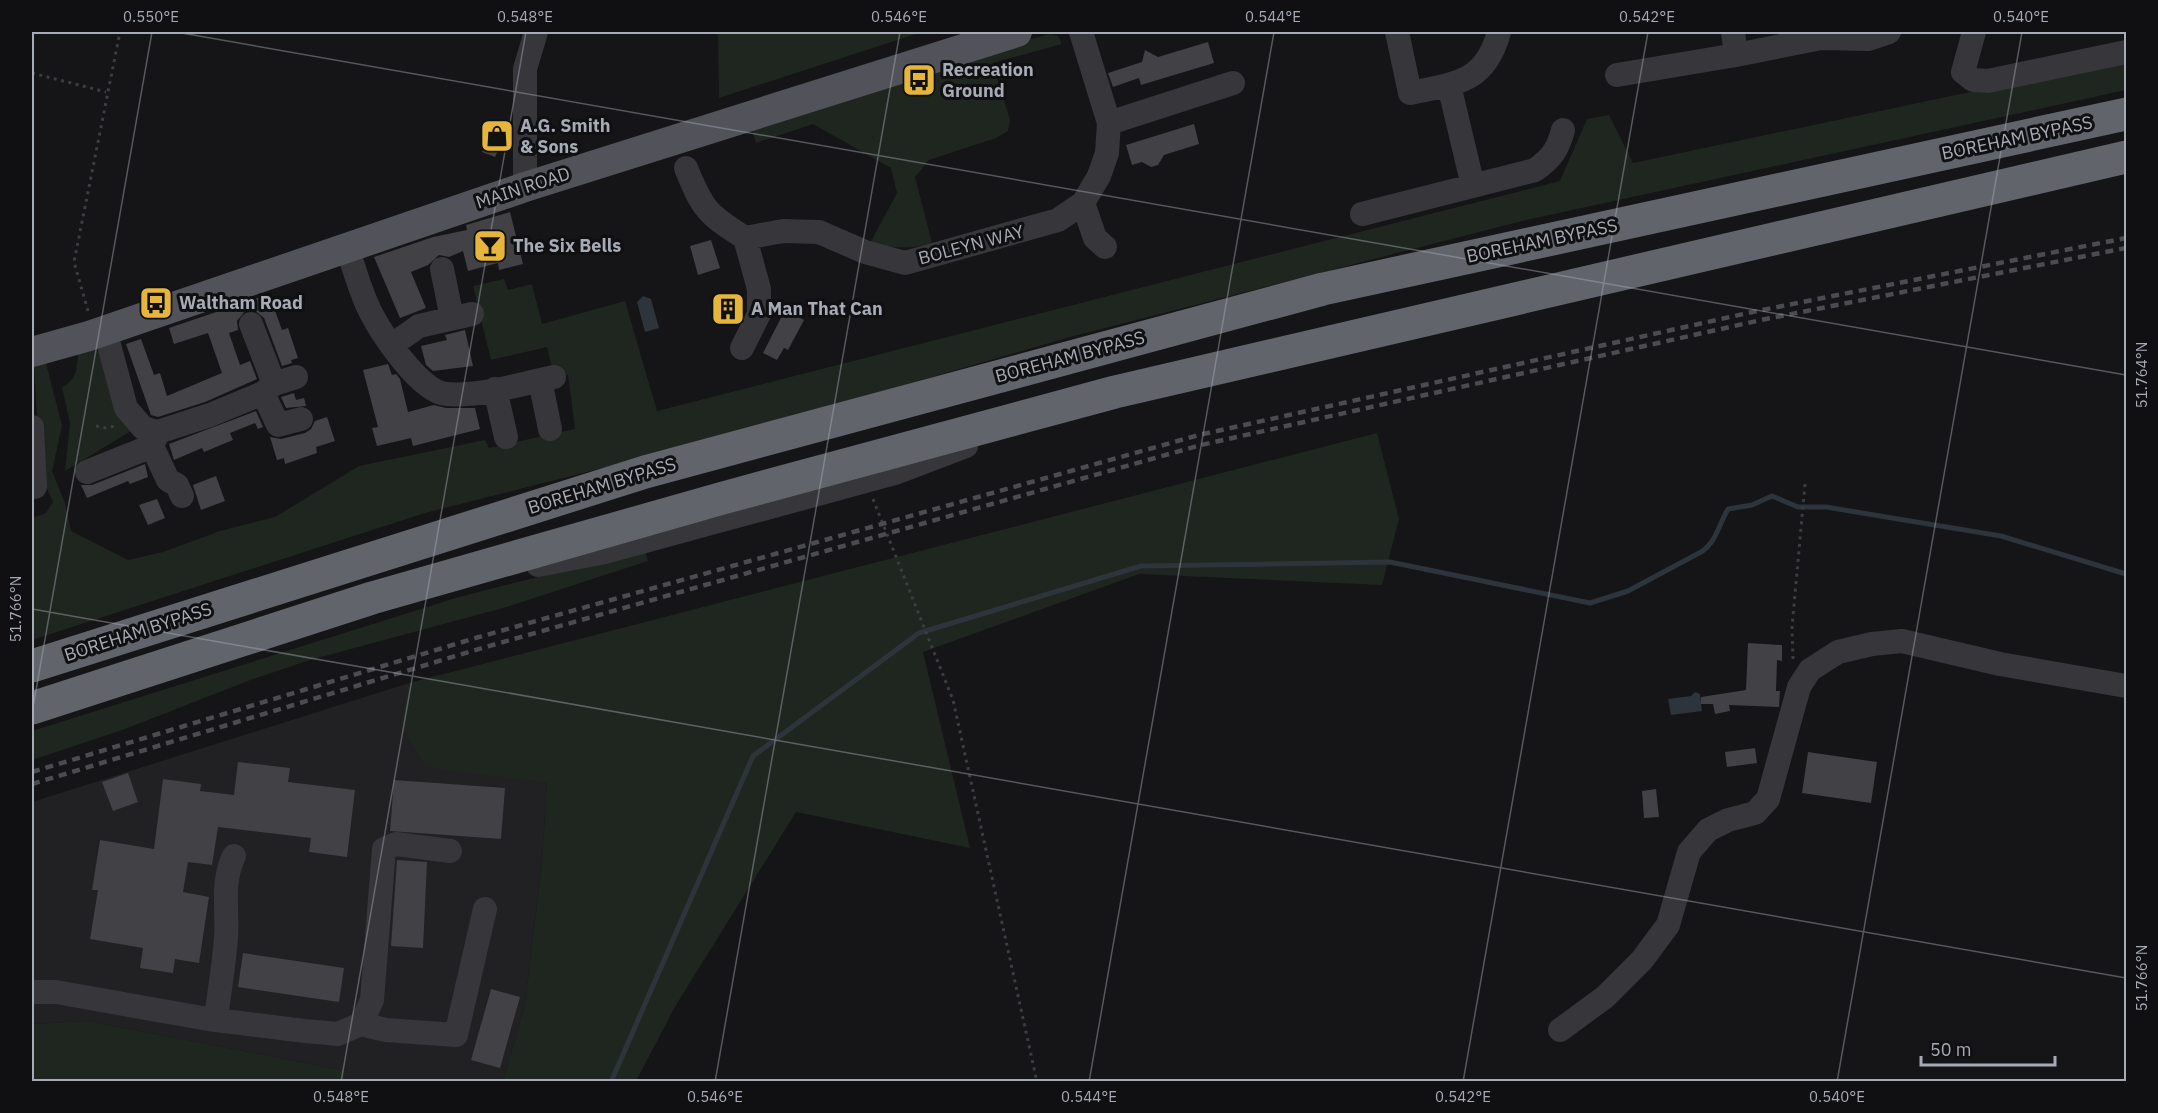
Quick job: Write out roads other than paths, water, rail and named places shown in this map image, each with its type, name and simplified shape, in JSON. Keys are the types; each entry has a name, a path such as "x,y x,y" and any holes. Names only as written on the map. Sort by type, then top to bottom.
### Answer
{"highway":[{"name":"BOREHAM BYPASS","path":"32,666 645,472 1323,289 2127,114"},
{"path":"32,708 372,598 723,498 1115,392 2127,157"}],"main road":[{"name":"MAIN ROAD","path":"32,352 97,333 525,187 1017,32"}],"street":[{"path":"525,187 525,69 536,32"},
{"name":"BOLEYN WAY","path":"745,238 783,231 819,232 864,252 904,263 1058,220 1083,203 1099,176 1107,153 1109,123 1081,32"},
{"path":"1397,32 1410,93 1458,83 1486,65 1499,32"},
{"path":"1617,75 1735,43 1821,38 1868,39 1889,32"},
{"path":"1974,32 1963,72 1973,80 1988,81 2127,52"},
{"path":"1109,123 1233,83"},
{"path":"1449,85 1473,186"},
{"path":"1362,214 1535,170 1551,158 1558,148 1563,130"},
{"path":"686,168 699,202 716,219 745,238 759,289 759,314 742,348"},
{"path":"1083,203 1095,238 1105,247"},
{"path":"347,247 369,310 392,345 423,381 442,394 469,394 547,378 550,429"},
{"path":"392,345 419,326 462,316 442,269"},
{"path":"251,324 277,385 278,425 301,418"},
{"path":"97,333 126,408 155,439 168,480 177,485 182,496"},
{"path":"87,472 277,385"},
{"path":"495,388 506,438"},
{"path":"372,598 605,552 895,473 1115,392"},
{"path":"32,427 35,487"},
{"path":"1560,1030 1605,997 1642,960 1662,934 1668,925 1689,852 1708,830 1728,820 1755,813 1768,799 1799,687 1810,670 1838,652 1872,644 1902,641 2000,664 2127,686"},
{"path":"362,1023 372,1000 384,849 396,844 450,851"},
{"path":"216,1020 226,936 225,886 228,868 234,856"},
{"path":"32,992 56,992 216,1020 338,1034 362,1023 386,1030 456,1035 485,909"}],"waterway":[{"path":"611,1082 753,756 919,633 1141,566 1390,562 1590,603 1628,591 1701,552 1714,538 1728,509 1752,505 1772,496 1798,507 1826,507 2001,536 2126,574"}],"railway":[{"path":"32,772 479,637 1199,435 1757,311 2126,238"},
{"path":"32,784 482,648 1201,445 1761,320 2126,248"}],"place":[{"name":"Recreation Ground","path":"919,80"},
{"name":"A.G. Smith & Sons","path":"497,136"},
{"name":"The Six Bells","path":"490,246"},
{"name":"Waltham Road","path":"156,303"},
{"name":"A Man That Can","path":"728,309"}]}
